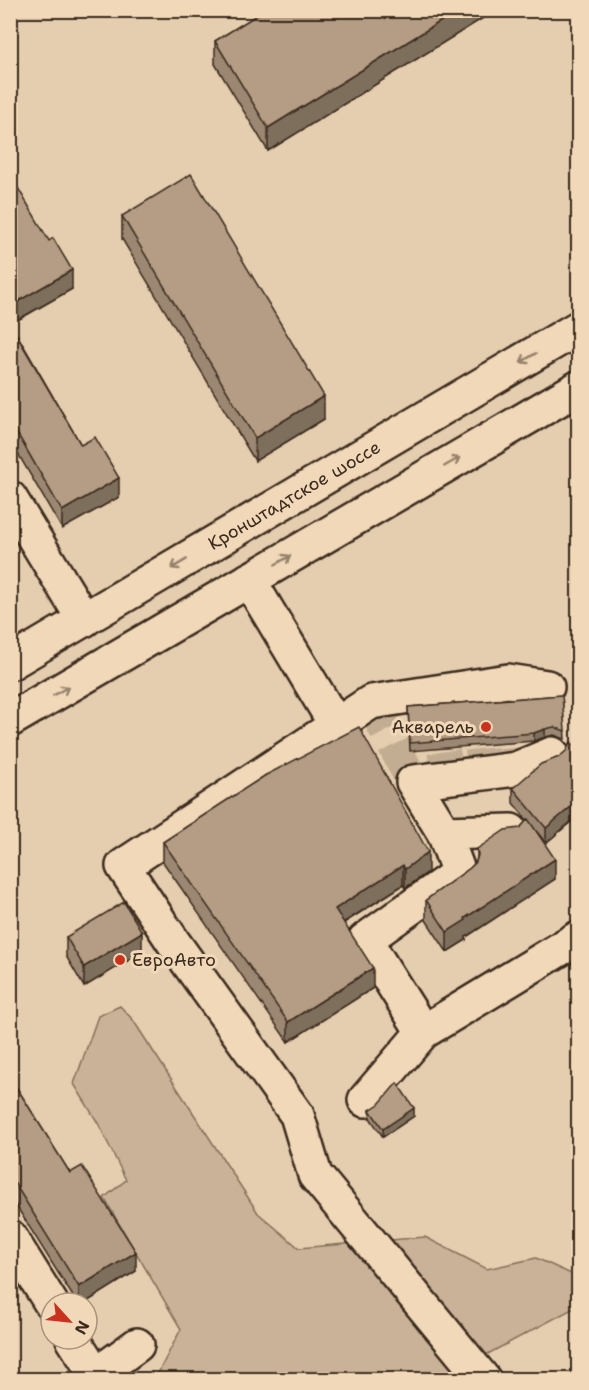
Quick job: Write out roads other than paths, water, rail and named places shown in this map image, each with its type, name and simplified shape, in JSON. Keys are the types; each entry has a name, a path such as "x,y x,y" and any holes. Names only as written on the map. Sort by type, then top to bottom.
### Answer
{"main road":[{"name":"Кронштадтское шоссе","path":"10,663 579,328"},
{"path":"10,720 579,388"},
{"path":"10,498 84,620"},
{"path":"249,580 336,725"},
{"path":"484,1380 315,1175 297,1115 174,943 123,867 371,702 508,681 547,687"},
{"path":"423,1032 365,940 459,873 444,833 413,782 516,769 552,754"},
{"path":"444,833 511,831"},
{"path":"365,1100 423,1032 579,938"},
{"path":"10,1237 44,1291"},
{"path":"79,1351 92,1377 137,1345"}],"tunnel":[{"path":"510,699 516,769"},
{"path":"476,700 484,773"},
{"path":"371,702 413,782"},
{"path":"436,703 448,778"}],"place":[{"name":"Акварель","path":"486,727"},
{"name":"ЕвроАвто","path":"120,960"}]}
